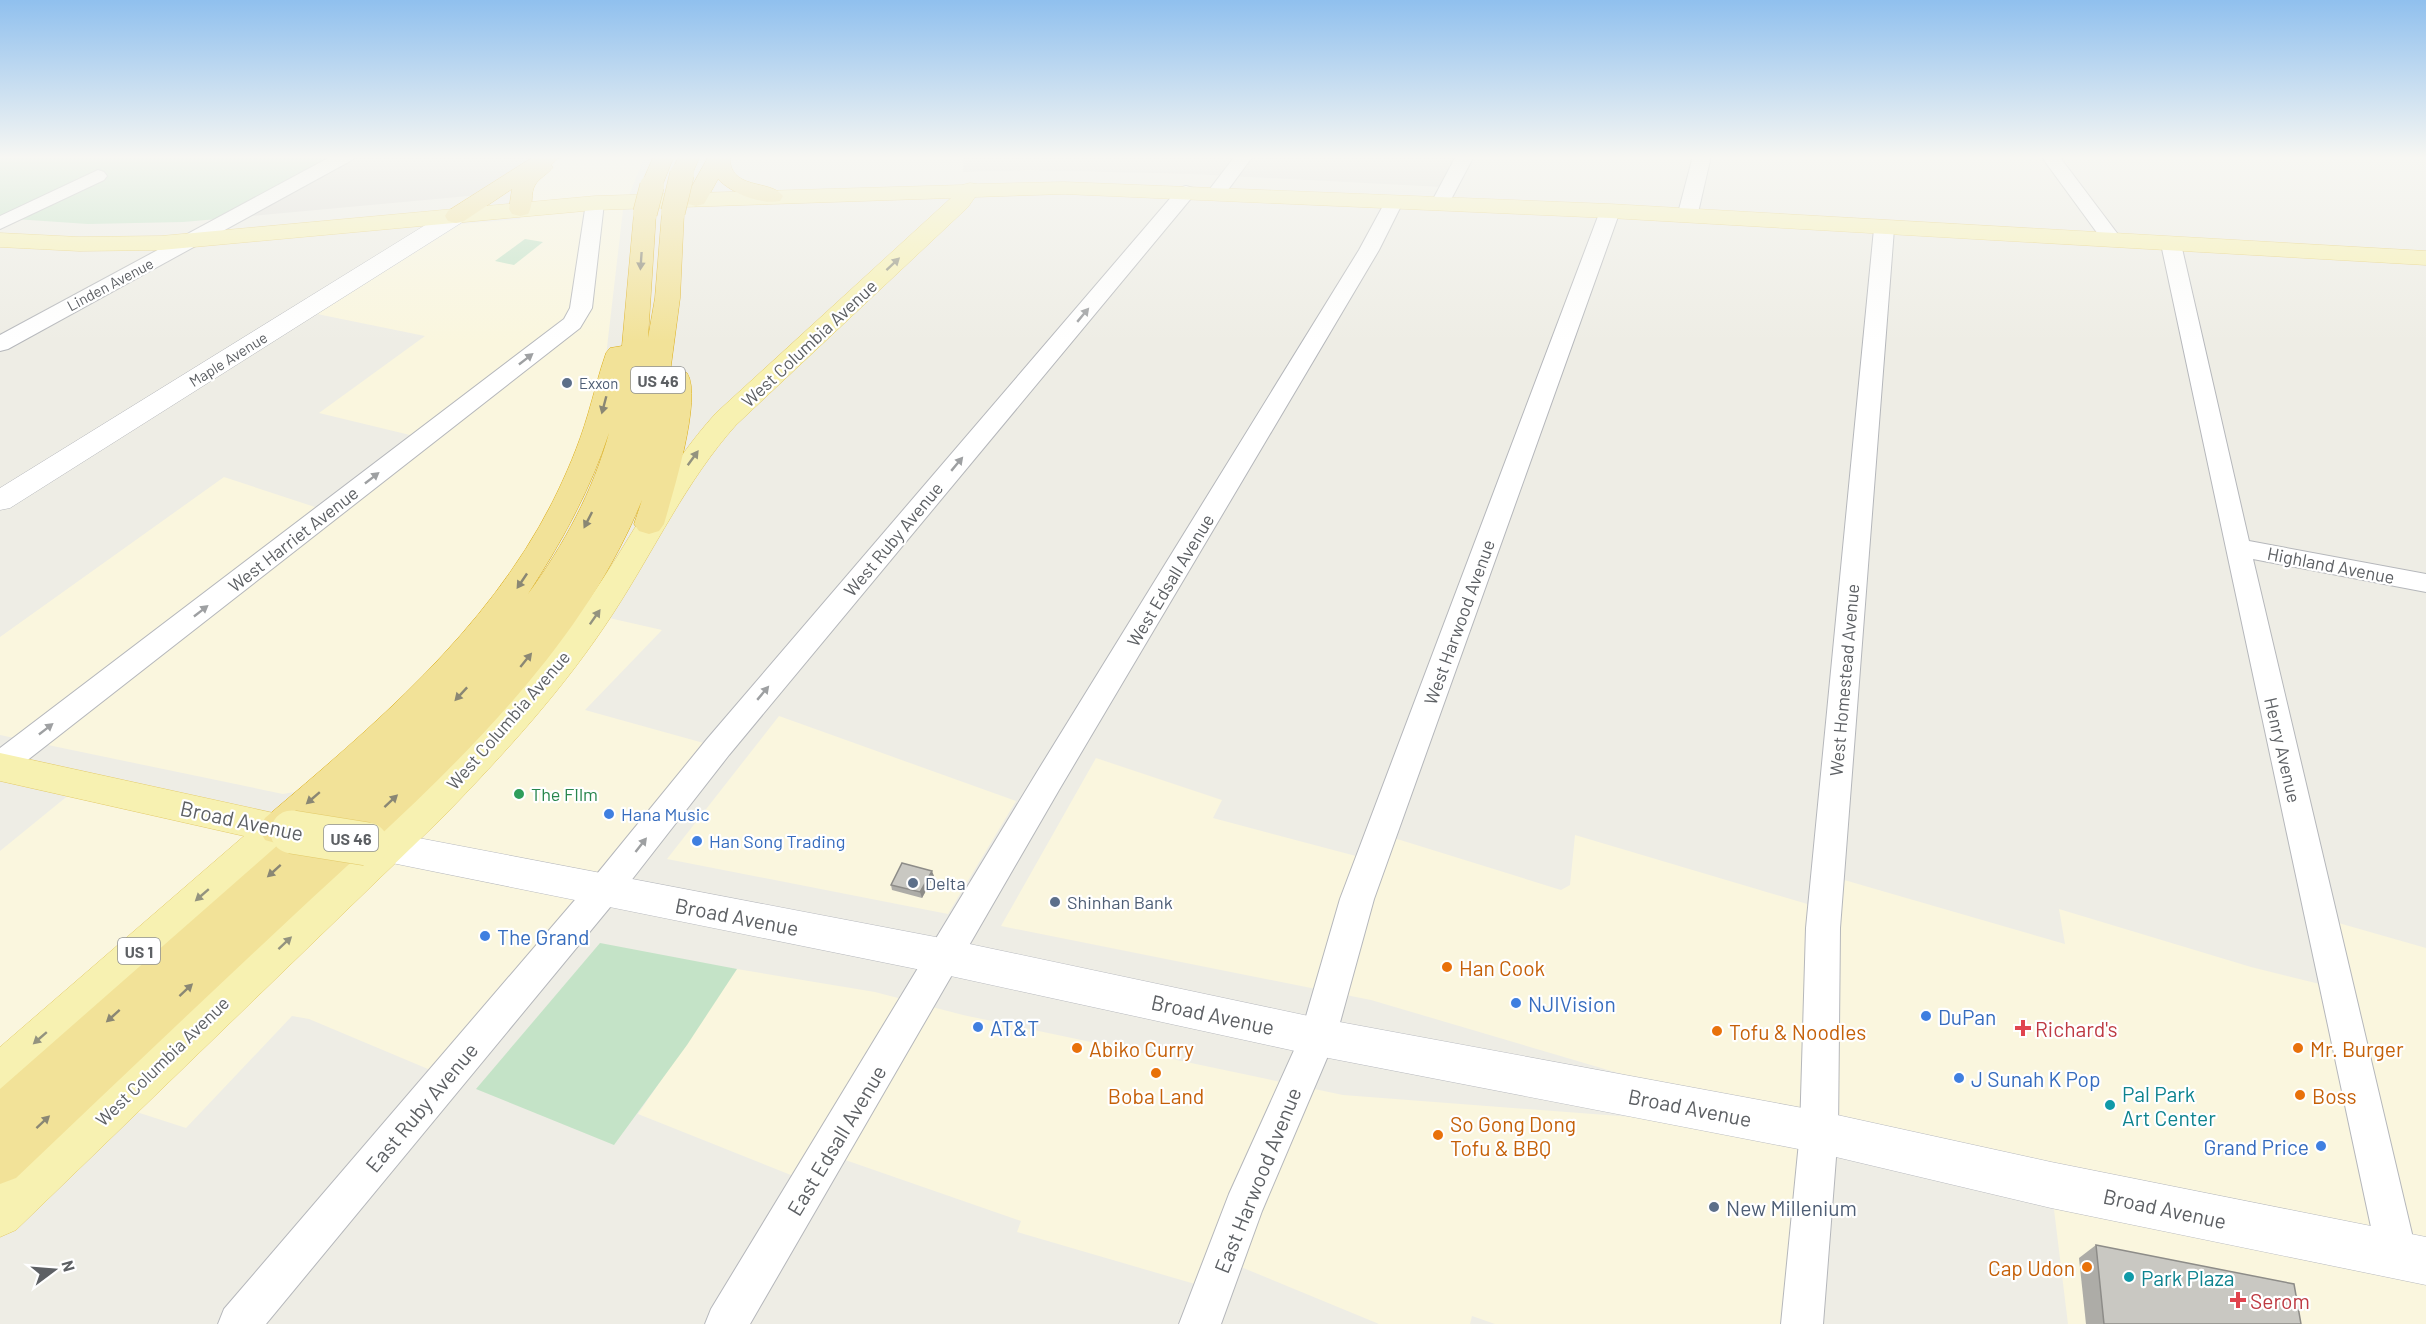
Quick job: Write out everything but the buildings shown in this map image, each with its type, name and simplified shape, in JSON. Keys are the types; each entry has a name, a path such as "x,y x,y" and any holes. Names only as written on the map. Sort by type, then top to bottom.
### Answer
{"highway":[{"name":"US 46","path":"0,1162 415,778 482,711 541,640 582,584 605,546 641,466 655,414 659,351 652,302 645,218"},
{"name":"US 46","path":"0,1118 391,765 462,693 520,626 581,535 617,455 672,218"},
{"path":"649,524 671,449 678,410 676,348 652,302"},
{"path":"285,830 439,682 490,624 525,576 554,528 577,479 600,417 614,364 652,302"}],"main road":[{"path":"0,240 96,244 190,241 437,218"},
{"name":"Maple Avenue","path":"0,501 453,218"},
{"name":"West Columbia Avenue","path":"0,1214 377,845 480,756 534,696 603,605 649,524 689,462 715,431 943,218"},
{"path":"1700,218 2426,258"},
{"name":"Broad Avenue","path":"0,766 285,830 377,845 946,957 1318,1037 1819,1132 2062,1187 2411,1258"},
{"name":"US 1","path":"0,1074 285,830"}],"street":[{"name":"Linden Avenue","path":"0,344 233,218"},
{"name":"West Harriet Avenue","path":"0,766 568,327 576,319 581,308 593,218"},
{"name":"West Ruby Avenue","path":"604,890 718,747 1164,218"},
{"name":"West Edsall Avenue","path":"946,957 1048,781 1369,250 1386,218"},
{"name":"West Harwood Avenue","path":"1318,1037 1357,899 1608,218"},
{"path":"2096,218 2113,241"},
{"name":"West Homestead Avenue","path":"1802,1324 1819,1132 1823,928 1884,229"},
{"name":"Henry Avenue","path":"2171,244 2237,547 2411,1258"},
{"name":"Highland Avenue","path":"2237,547 2426,583"},
{"name":"East Ruby Avenue","path":"239,1324 604,890"},
{"name":"East Edsall Avenue","path":"726,1324 946,957"},
{"name":"East Harwood Avenue","path":"1200,1324 1243,1208 1318,1037"}],"shaded area":[{"path":"622,218 606,356 579,444 550,509 501,590 423,683 306,790 283,794 0,735 0,637 224,477 318,508 410,435 319,413 425,336 317,314 461,224 520,219"},
{"path":"596,615 662,630 585,710 718,747 447,1077 309,1019 292,1016 186,1128 115,1105"},
{"path":"779,716 1016,801 948,914 667,859"},
{"path":"1096,758 1222,800 1213,818 1371,860 1381,834 1561,890 1570,885 1575,835 1824,909 1827,875 2065,944 2059,909 2251,967 2336,988 2321,918 2426,948 2426,1324 2068,1324 2051,1185 1819,1132 1802,1324 1495,1324 1472,1316 1470,1324 1379,1324 1224,1260 1212,1289 1017,1232 1021,1221 828,1154 811,1183 638,1114 737,969 875,992 963,1015 1343,1095 1815,1131 1371,1000 1001,926"},
{"path":"81,785 278,829 0,1074 0,851"}],"green space":[{"path":"0,218 229,218 183,222 88,224"},
{"path":"525,239 543,242 514,265 495,261"},
{"path":"600,943 737,969 687,1045 614,1145 476,1089"}],"place":[{"name":"Exxon","path":"567,383"},
{"name":"The FIlm","path":"519,794"},
{"name":"Hana Music","path":"609,814"},
{"name":"Han Song Trading","path":"697,841"},
{"name":"Delta","path":"913,883"},
{"name":"Shinhan Bank","path":"1055,902"},
{"name":"The Grand","path":"485,936"},
{"name":"Han Cook","path":"1447,967"},
{"name":"NJIVision","path":"1516,1003"},
{"name":"DuPan","path":"1926,1016"},
{"name":"AT&T","path":"978,1027"},
{"name":"Richard's","path":"2023,1028"},
{"name":"Tofu & Noodles","path":"1717,1031"},
{"name":"Abiko Curry","path":"1077,1048"},
{"name":"Mr. Burger","path":"2298,1048"},
{"name":"Boba Land","path":"1156,1073"},
{"name":"J Sunah K Pop","path":"1959,1078"},
{"name":"Boss","path":"2300,1095"},
{"name":"Pal Park Art Center","path":"2110,1105"},
{"name":"So Gong Dong Tofu & BBQ","path":"1438,1135"},
{"name":"Grand Price","path":"2321,1146"},
{"name":"New Millenium","path":"1714,1207"},
{"name":"Cap Udon","path":"2087,1267"},
{"name":"Park Plaza","path":"2129,1277"},
{"name":"Serom","path":"2238,1300"}]}
